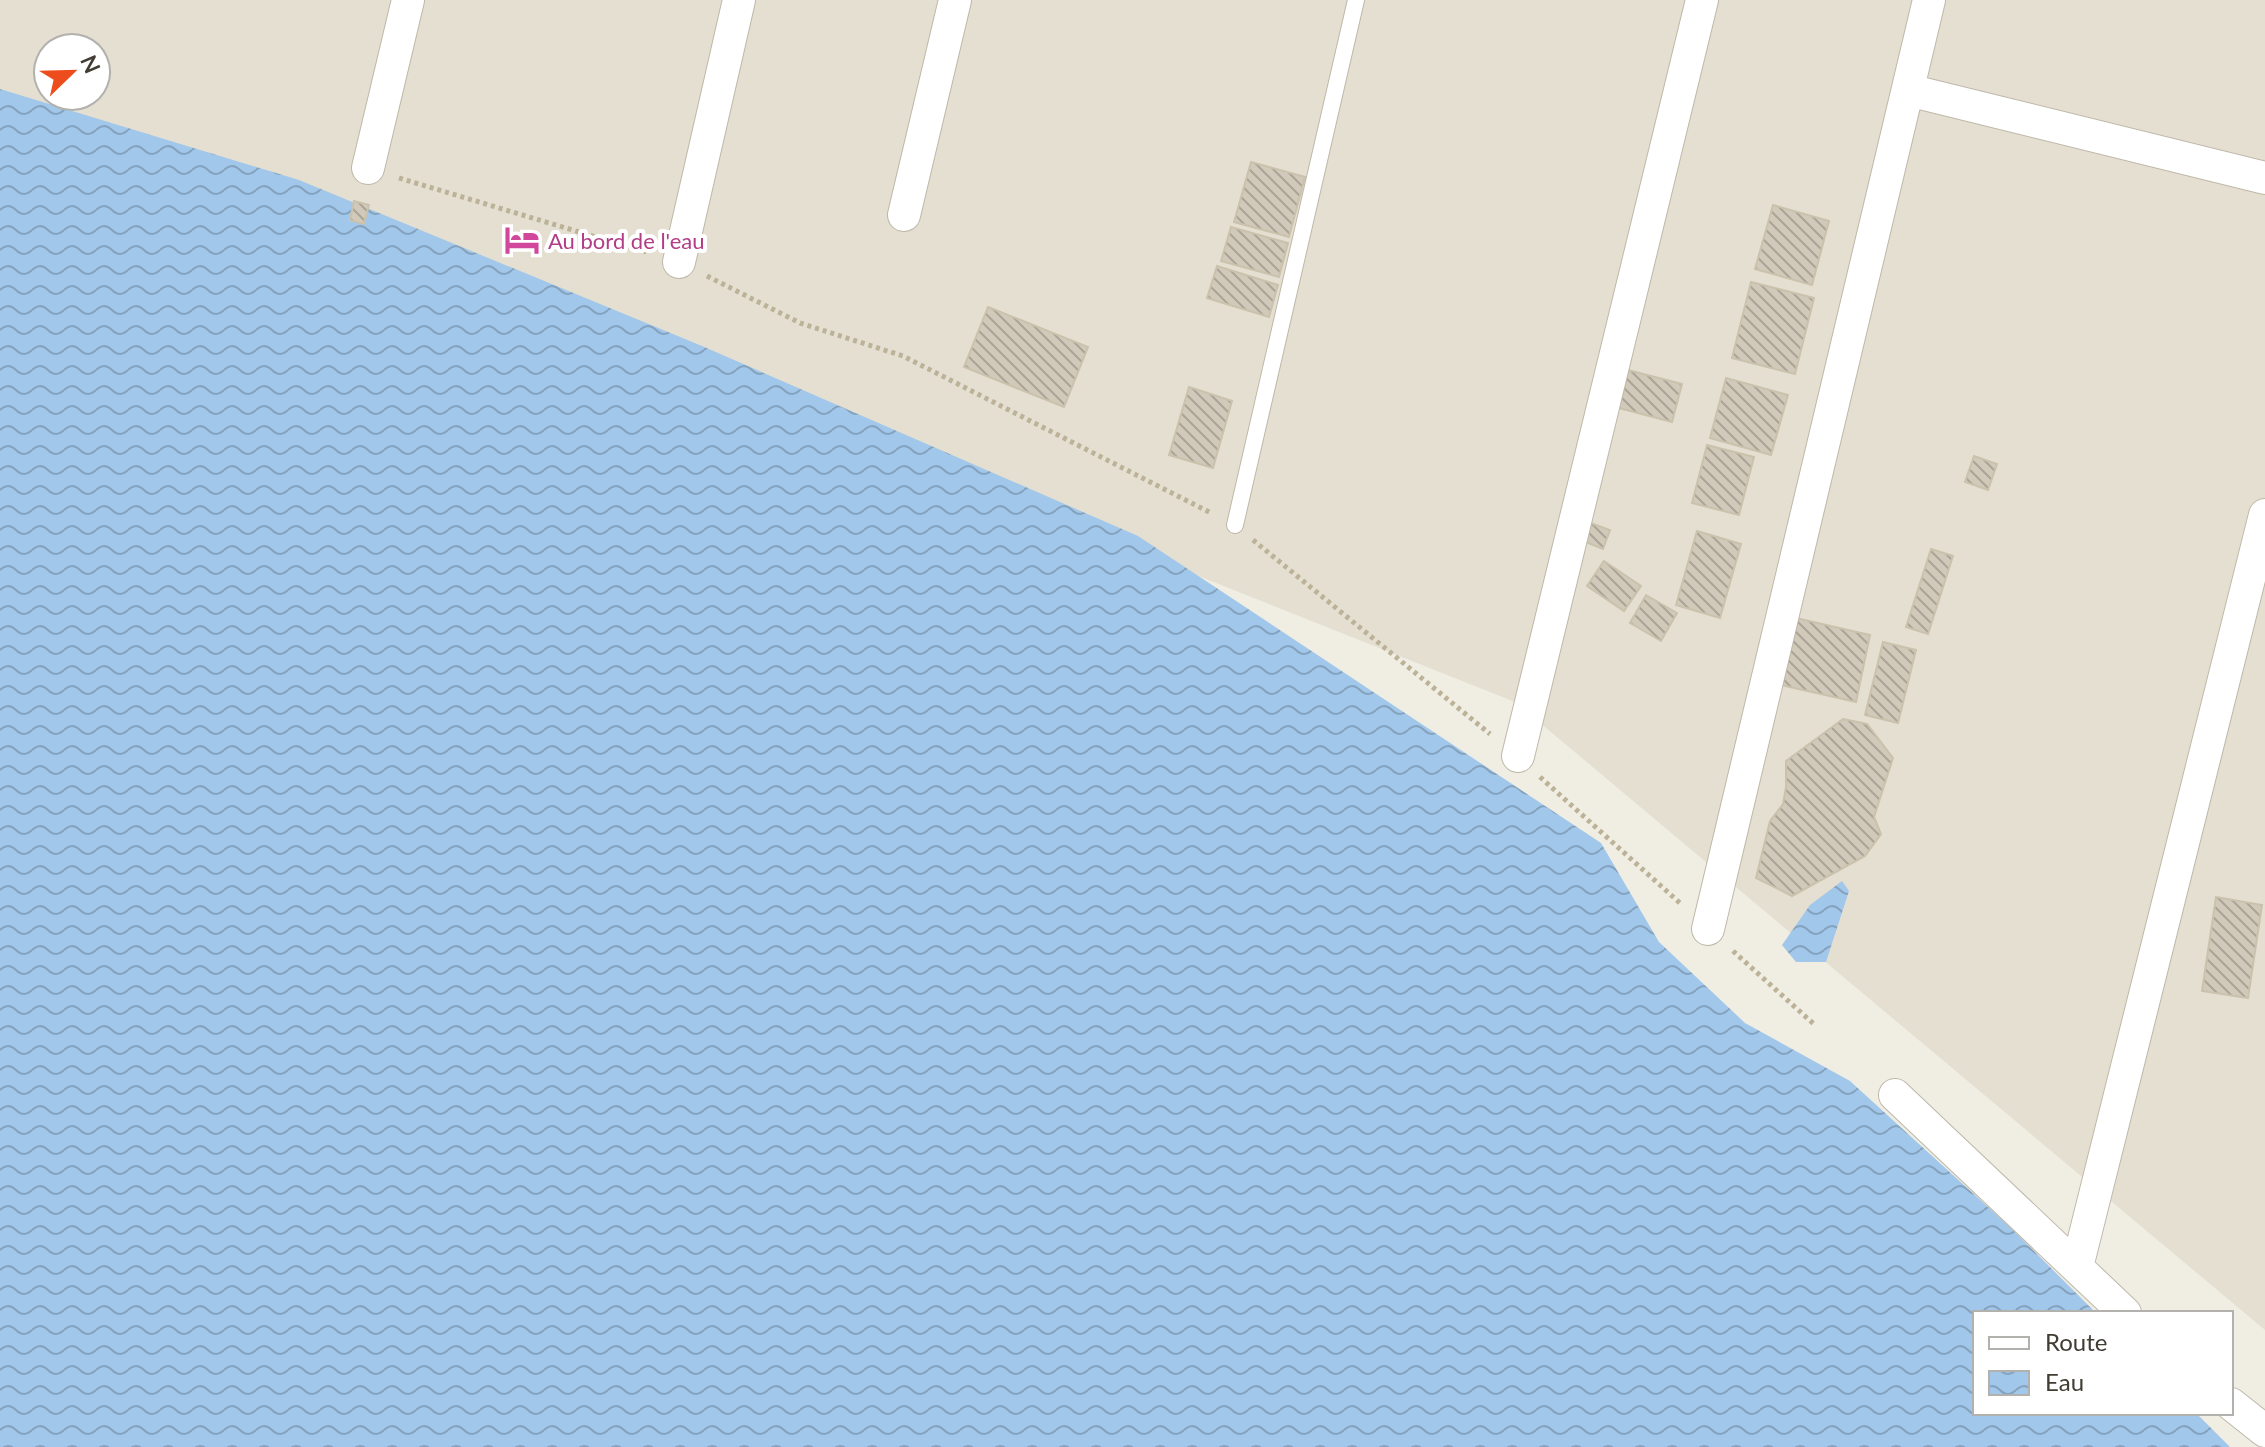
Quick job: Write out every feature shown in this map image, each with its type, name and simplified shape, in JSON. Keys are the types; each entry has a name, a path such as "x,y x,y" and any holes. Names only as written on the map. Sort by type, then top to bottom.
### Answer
{"street":[{"path":"368,168 408,0"},
{"path":"679,262 739,0"},
{"path":"904,215 955,0"},
{"path":"1518,756 1702,0"},
{"path":"1708,929 1929,0"},
{"path":"1908,90 2265,178"},
{"path":"2077,1267 2265,515"},
{"path":"1895,1095 2123,1311"},
{"path":"2233,1406 2265,1431"}],"lane":[{"path":"1235,525 1356,0"}],"path":[{"path":"368,168 679,262 800,323 903,356 1235,525 1518,756 1816,1026"}],"shaded area":[{"path":"0,0 2265,0 2265,1330 1515,702 33,112 112,112 112,32 32,32 32,112 0,99"}],"water":[{"path":"0,89 32,99 32,112 76,112 299,180 702,346 1138,536 1601,843 1659,942 1745,1023 1850,1081 2011,1228 2094,1311 1973,1311 1973,1415 2198,1415 2230,1447 0,1447"},
{"path":"1842,881 1849,891 1826,962 1796,962 1782,945 1810,905"}],"building":[{"path":"1251,162 1305,177 1289,237 1234,222"},
{"path":"354,201 369,205 364,224 350,220"},
{"path":"1773,205 1829,221 1812,285 1755,269"},
{"path":"1231,227 1288,243 1279,277 1221,261"},
{"path":"1217,266 1278,285 1269,317 1207,298"},
{"path":"1751,282 1814,298 1795,374 1732,358"},
{"path":"988,307 1088,347 1064,407 964,367"},
{"path":"1624,369 1682,384 1672,422 1615,407"},
{"path":"1726,378 1788,395 1771,455 1710,438"},
{"path":"1189,387 1232,401 1213,468 1169,455"},
{"path":"1707,445 1754,457 1739,515 1692,503"},
{"path":"1974,456 1997,464 1988,490 1965,482"},
{"path":"1585,521 1610,530 1603,549 1578,539"},
{"path":"1697,531 1741,544 1720,618 1676,605"},
{"path":"1931,549 1953,556 1928,634 1906,627"},
{"path":"1604,561 1641,586 1624,611 1587,586"},
{"path":"1646,595 1677,613 1661,641 1630,623"},
{"path":"1796,618 1870,635 1856,702 1781,685"},
{"path":"1883,642 1916,650 1898,723 1865,715"},
{"path":"1843,719 1867,724 1893,758 1874,817 1881,834 1865,856 1792,896 1756,878 1770,821 1783,804 1786,761"},
{"path":"2216,897 2262,905 2248,998 2202,991"}],"place":[{"name":"Au bord de l'eau","path":"522,240"}]}
